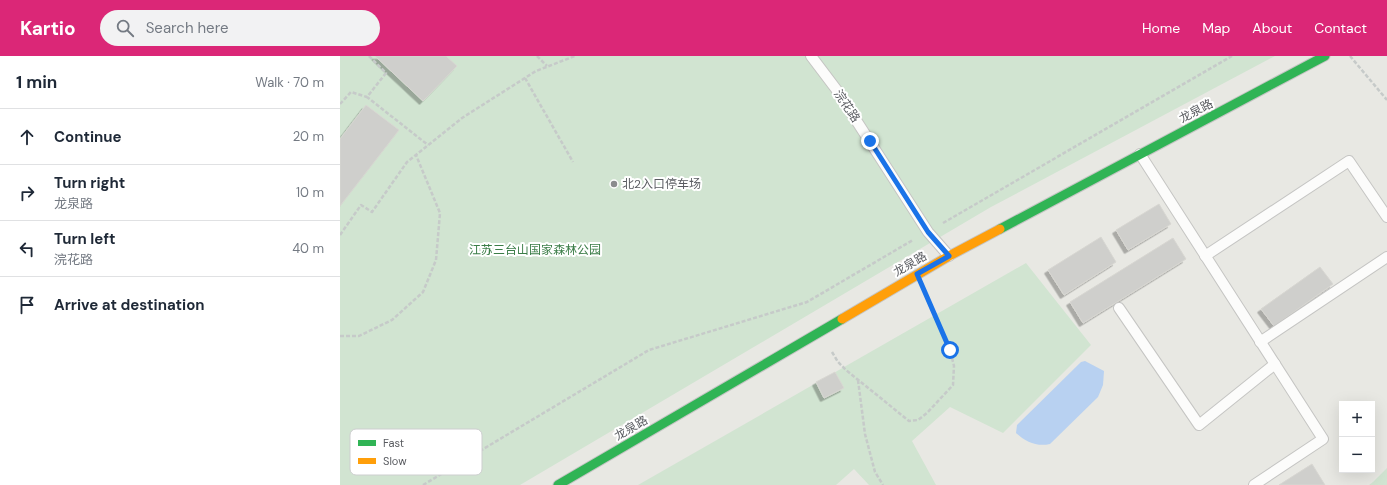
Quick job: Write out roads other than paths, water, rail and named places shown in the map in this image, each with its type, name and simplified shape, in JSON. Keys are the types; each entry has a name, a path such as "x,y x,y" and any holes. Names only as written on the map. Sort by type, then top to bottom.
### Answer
{"street":[{"name":"龙泉路","path":"558,485 949,256 1325,56"}],"lane":[{"name":"浣花路","path":"811,56 836,89 928,232 949,256"},
{"path":"1140,154 1323,439 1254,485"},
{"path":"1205,256 1349,161 1387,218"},
{"path":"1260,342 1387,257"},
{"path":"1119,308 1199,425 1275,364"}],"water":[{"path":"1085,361 1104,371 1103,385 1098,397 1050,444 1041,445 1032,443 1016,433 1017,425 1081,362"}],"place":[{"name":"北2入口停车场","path":"614,184"}],"park label":[{"name":"江苏三台山国家森林公园","path":"535,250"}]}
